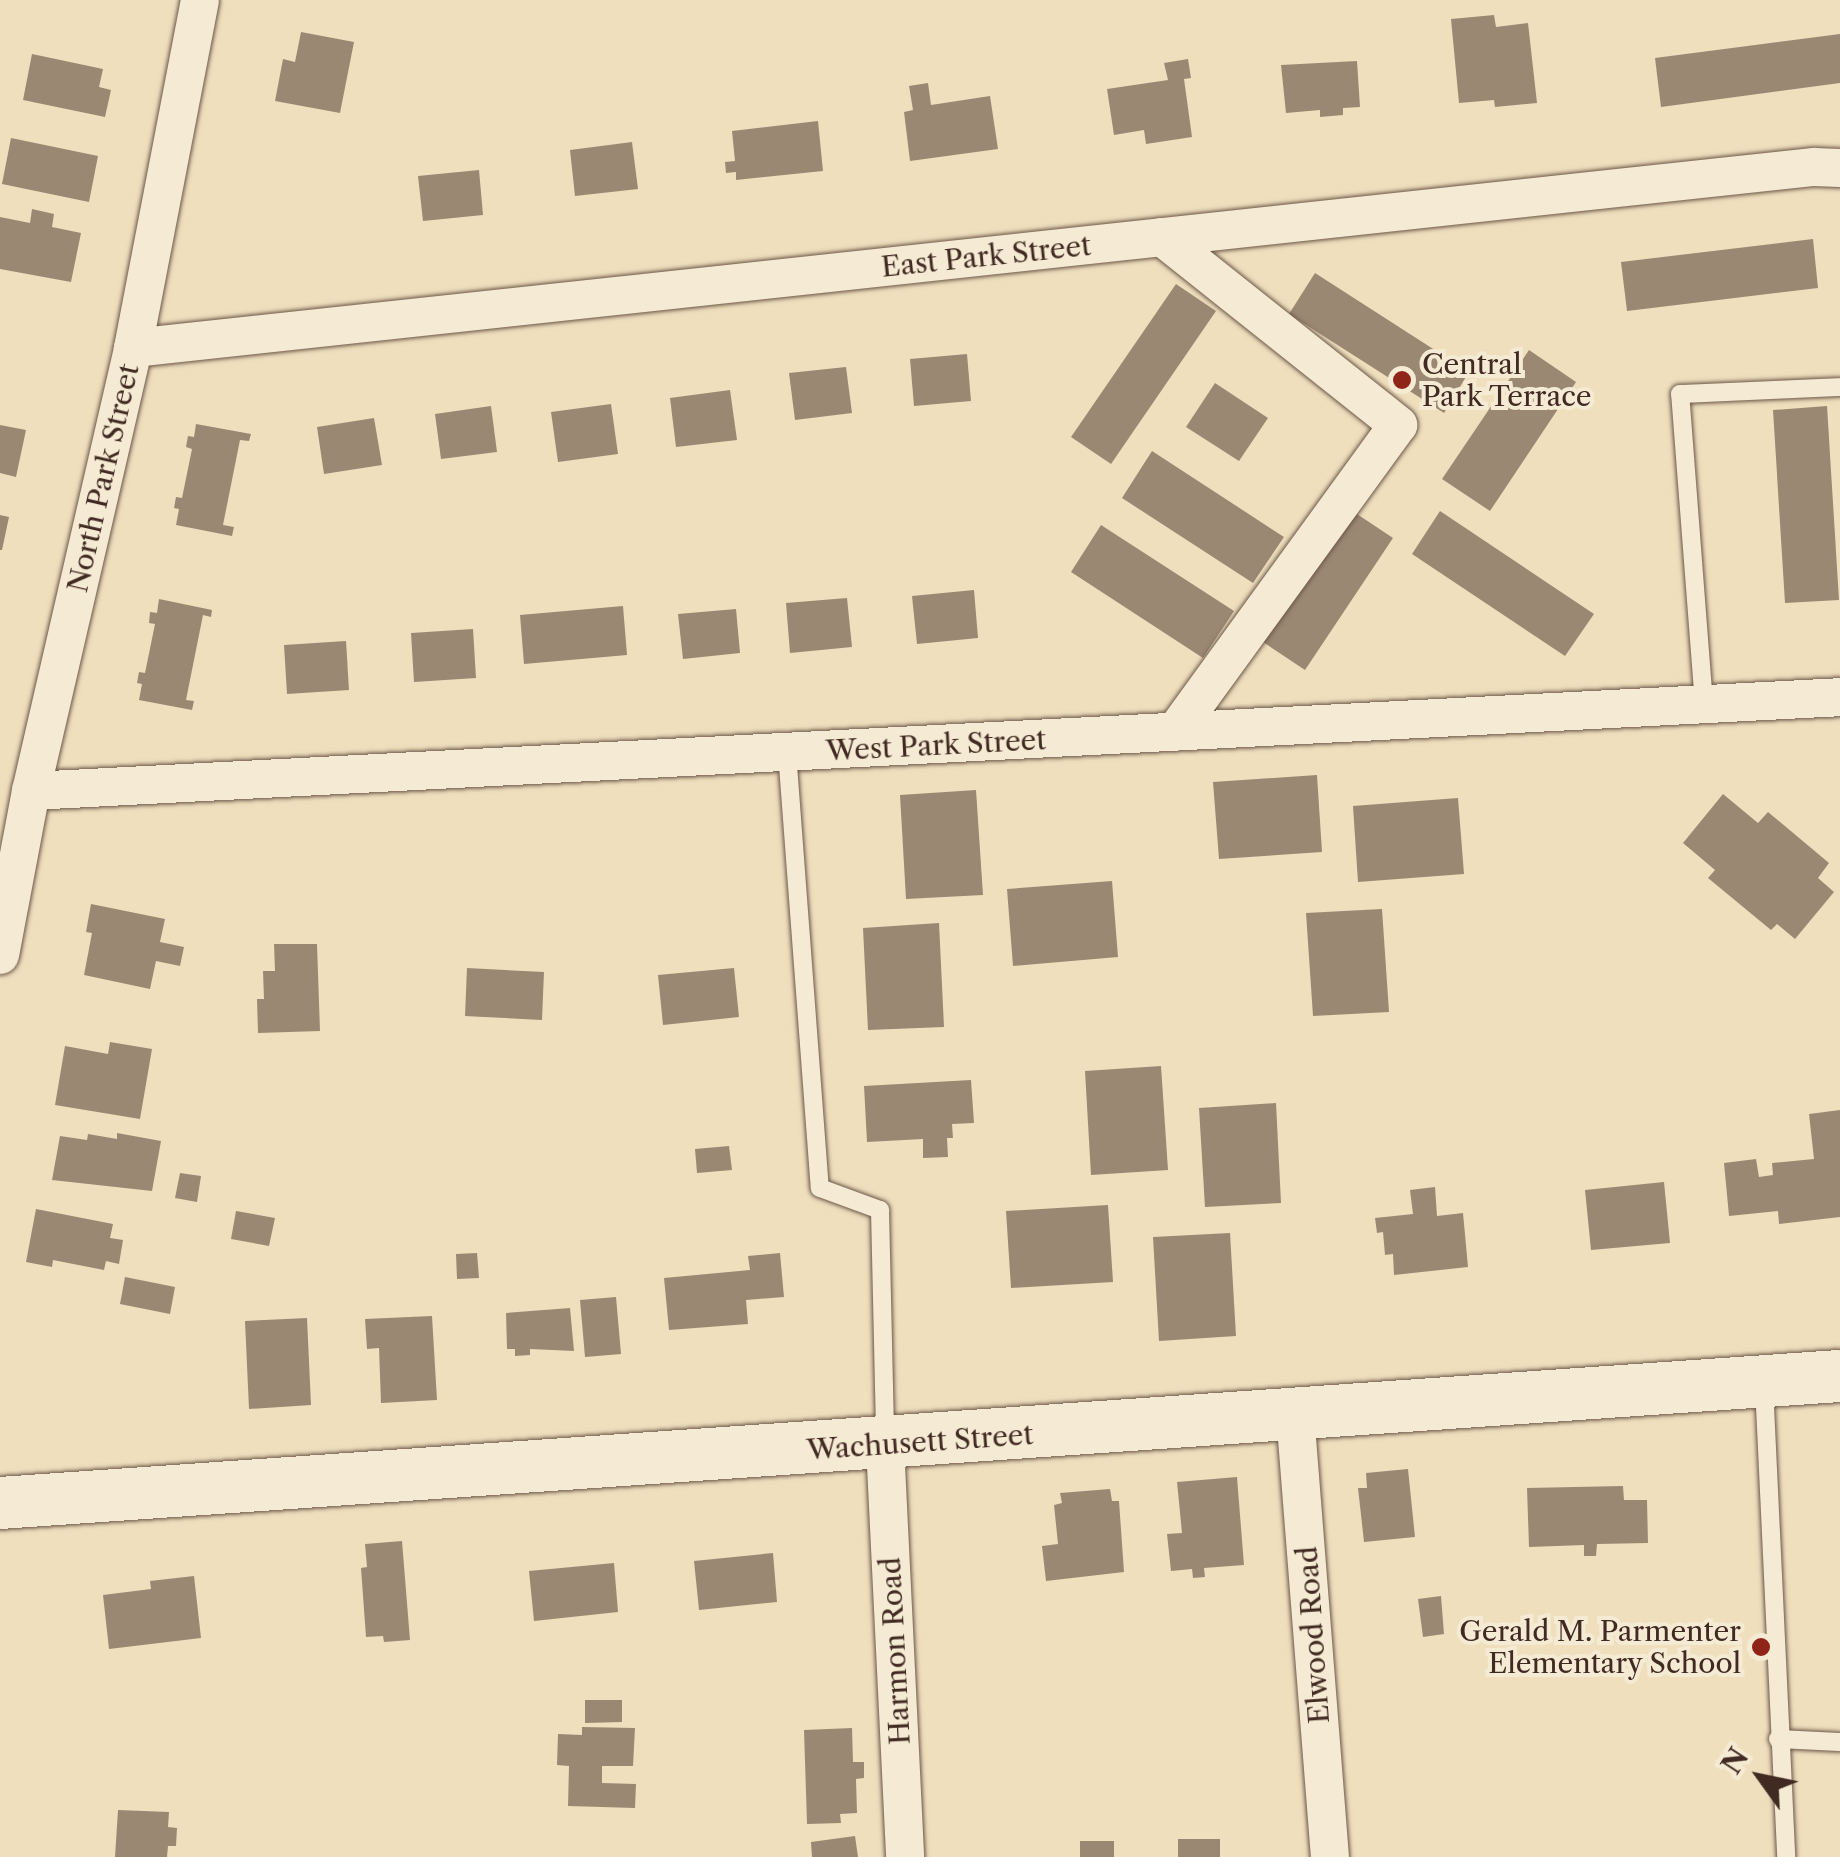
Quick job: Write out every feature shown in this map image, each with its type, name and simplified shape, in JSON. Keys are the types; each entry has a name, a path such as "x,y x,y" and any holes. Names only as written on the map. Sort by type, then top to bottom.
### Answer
{"street":[{"name":"North Park Street","path":"0,954 31,792 133,348 200,0"},
{"name":"East Park Street","path":"133,348 1814,167 1840,168"},
{"path":"1162,237 1398,425 1175,732"},
{"name":"West Park Street","path":"31,792 1840,697"},
{"name":"Wachusett Street","path":"0,1503 885,1445 1840,1376"},
{"name":"Elwood Road","path":"1296,1413 1330,1857"},
{"name":"Harmon Road","path":"885,1445 904,1857"}],"lane":[{"path":"1704,704 1680,394 1840,387"},
{"path":"787,752 820,1188 880,1210 885,1445"},
{"path":"1764,1380 1786,1857"},
{"path":"1778,1740 1840,1742"}],"building":[{"path":"1494,15 1496,27 1528,23 1537,103 1495,107 1494,100 1459,103 1451,19"},
{"path":"301,32 354,42 340,113 275,101 283,59 295,62"},
{"path":"1840,34 1840,83 1661,107 1655,58"},
{"path":"32,54 103,69 99,87 111,90 105,117 23,100"},
{"path":"1188,59 1191,78 1184,79 1192,137 1146,144 1144,130 1114,135 1107,89 1168,80 1164,63"},
{"path":"1357,61 1360,107 1343,108 1343,115 1320,117 1320,110 1286,113 1281,65"},
{"path":"928,83 931,105 990,96 998,149 910,161 904,112 913,110 909,86"},
{"path":"818,121 823,171 736,180 736,172 726,173 725,162 735,161 732,131"},
{"path":"11,138 98,156 89,202 2,184"},
{"path":"632,142 638,189 575,196 570,150"},
{"path":"479,170 483,215 423,221 418,176"},
{"path":"32,209 54,214 52,227 81,233 71,282 0,269 0,217 30,223"},
{"path":"1813,239 1818,288 1627,311 1621,262"},
{"path":"1315,273 1469,372 1444,413 1289,314"},
{"path":"1176,284 1216,311 1111,464 1071,437"},
{"path":"1529,350 1576,382 1490,511 1442,479"},
{"path":"967,354 971,401 914,406 910,359"},
{"path":"846,367 852,413 795,420 789,373"},
{"path":"1215,383 1268,418 1239,461 1186,427"},
{"path":"730,390 737,440 676,447 670,398"},
{"path":"611,404 618,454 558,462 551,412"},
{"path":"491,406 497,452 441,459 435,414"},
{"path":"1827,406 1839,600 1785,603 1773,410"},
{"path":"374,418 382,465 324,474 317,427"},
{"path":"196,424 251,434 249,441 240,440 223,525 234,527 232,536 176,525 176,497 182,498 192,449 186,447 188,436 194,437"},
{"path":"0,425 26,430 16,477 0,473"},
{"path":"1152,451 1284,537 1253,583 1122,498"},
{"path":"1345,506 1393,538 1305,670 1257,638"},
{"path":"1440,511 1594,614 1565,656 1412,554"},
{"path":"0,515 9,517 2,550 0,550"},
{"path":"1101,525 1234,611 1203,658 1071,572"},
{"path":"974,590 978,638 917,644 912,596"},
{"path":"847,598 852,647 790,653 786,603"},
{"path":"159,599 212,610 211,617 203,615 186,700 194,701 192,710 139,700 139,672 145,673 155,624 149,623 150,612 157,613"},
{"path":"623,606 627,655 524,664 520,615"},
{"path":"736,609 740,653 683,659 678,614"},
{"path":"473,629 476,678 414,682 411,633"},
{"path":"346,641 349,690 287,694 284,645"},
{"path":"1317,775 1322,852 1219,859 1213,782"},
{"path":"976,790 983,895 906,899 900,795"},
{"path":"1723,794 1758,823 1768,812 1829,863 1818,878 1834,892 1795,939 1777,924 1771,930 1708,878 1715,870 1683,843"},
{"path":"1458,798 1464,874 1358,882 1353,806"},
{"path":"1112,881 1118,957 1013,966 1007,889"},
{"path":"91,904 165,919 160,942 184,947 180,966 156,961 150,989 84,975 92,933 86,932"},
{"path":"1382,909 1389,1012 1313,1016 1306,913"},
{"path":"939,923 944,1027 868,1030 863,928"},
{"path":"274,944 317,944 320,1031 258,1033 257,999 264,999 263,971 275,971"},
{"path":"467,968 544,972 542,1020 465,1016"},
{"path":"734,968 739,1017 663,1025 658,975"},
{"path":"110,1042 152,1049 140,1119 55,1105 65,1046 108,1054"},
{"path":"1161,1066 1168,1170 1091,1175 1085,1071"},
{"path":"971,1080 974,1123 952,1124 953,1138 947,1138 948,1157 923,1158 923,1139 867,1142 864,1086"},
{"path":"1276,1103 1281,1203 1205,1207 1199,1108"},
{"path":"1840,1110 1840,1217 1779,1224 1778,1211 1729,1216 1724,1163 1756,1159 1759,1177 1773,1175 1772,1163 1814,1159 1809,1114"},
{"path":"117,1133 161,1141 152,1191 52,1180 60,1136 87,1140 88,1134 117,1139"},
{"path":"729,1146 732,1170 697,1173 695,1149"},
{"path":"180,1173 201,1176 197,1202 175,1198"},
{"path":"1664,1182 1670,1243 1591,1250 1585,1190"},
{"path":"1435,1187 1437,1216 1463,1213 1468,1267 1394,1275 1393,1254 1385,1255 1383,1232 1377,1233 1375,1218 1413,1214 1410,1190"},
{"path":"1108,1205 1113,1282 1011,1288 1006,1211"},
{"path":"36,1209 113,1224 110,1238 123,1240 119,1264 106,1261 104,1270 53,1260 52,1267 26,1262"},
{"path":"236,1211 275,1218 269,1246 231,1239"},
{"path":"1230,1233 1236,1336 1159,1341 1153,1237"},
{"path":"477,1253 479,1278 457,1279 456,1254"},
{"path":"780,1253 784,1297 746,1300 748,1324 669,1330 664,1278 750,1270 748,1256"},
{"path":"125,1277 175,1287 170,1314 120,1304"},
{"path":"616,1297 621,1354 585,1357 580,1300"},
{"path":"570,1308 574,1351 530,1349 530,1355 515,1356 515,1349 507,1349 506,1313"},
{"path":"432,1316 437,1400 381,1403 379,1348 367,1349 365,1319"},
{"path":"307,1318 311,1405 249,1409 245,1321"},
{"path":"1408,1469 1415,1537 1364,1542 1358,1488 1367,1488 1366,1473"},
{"path":"1237,1477 1244,1565 1204,1568 1205,1577 1193,1578 1192,1569 1171,1571 1167,1534 1182,1533 1177,1482"},
{"path":"1623,1486 1624,1500 1647,1500 1648,1543 1597,1544 1596,1556 1584,1556 1584,1545 1529,1547 1527,1488"},
{"path":"1110,1489 1112,1501 1119,1501 1124,1572 1046,1581 1042,1546 1058,1544 1054,1505 1062,1503 1060,1493"},
{"path":"402,1541 410,1640 384,1642 383,1636 366,1637 361,1568 367,1567 365,1544"},
{"path":"773,1553 777,1602 699,1610 694,1561"},
{"path":"614,1563 618,1612 534,1621 529,1571"},
{"path":"194,1576 201,1638 109,1649 103,1595 151,1589 150,1581"},
{"path":"1441,1596 1444,1634 1423,1637 1418,1599"},
{"path":"585,1700 622,1700 622,1722 585,1723"},
{"path":"582,1727 635,1728 633,1766 602,1766 602,1783 636,1784 635,1808 568,1806 569,1766 557,1765 558,1734 582,1735"},
{"path":"852,1728 853,1762 864,1762 864,1778 856,1779 857,1813 840,1814 841,1823 807,1824 804,1730"},
{"path":"118,1810 169,1812 168,1827 177,1828 176,1846 168,1846 167,1857 115,1857"},
{"path":"855,1836 858,1857 812,1857 811,1842"},
{"path":"1178,1839 1220,1839 1220,1857 1178,1857"},
{"path":"1080,1841 1114,1841 1114,1857 1080,1857"}],"place":[{"name":"Central Park Terrace","path":"1402,380"},
{"name":"Gerald M. Parmenter Elementary School","path":"1761,1647"}]}
